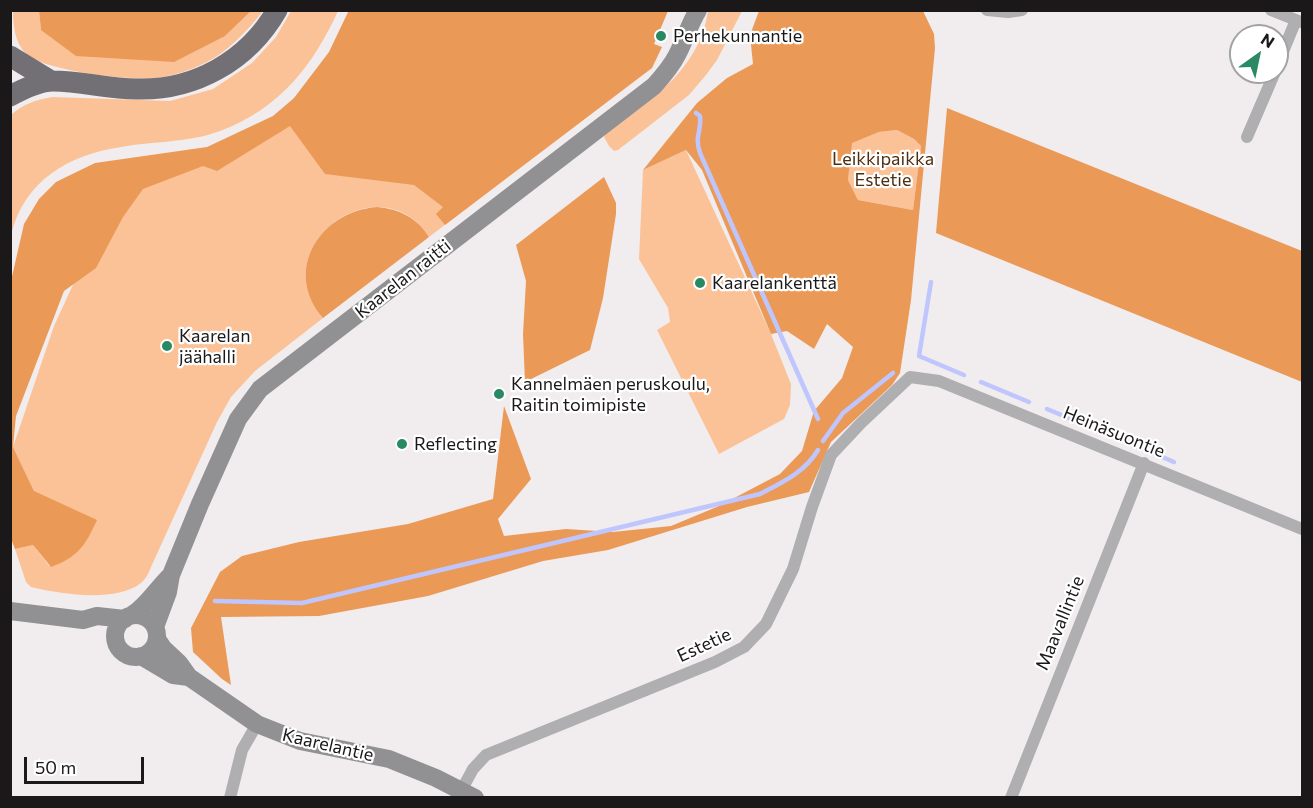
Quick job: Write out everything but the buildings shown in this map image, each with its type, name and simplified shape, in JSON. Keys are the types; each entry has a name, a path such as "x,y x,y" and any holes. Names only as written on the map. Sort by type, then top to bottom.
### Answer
{"highway":[{"path":"10,96 24,88 51,81 135,90 165,89 186,84 218,70 247,48 261,34 277,10"},
{"path":"10,56 51,81"}],"main road":[{"name":"Kaarelan raitti","path":"156,633 171,575 200,504 238,419 260,389 654,86 669,69 678,53 691,16"},
{"name":"Kaarelan raitti","path":"128,617 143,608 157,588 171,575"},
{"path":"10,611 83,620 109,634 125,653 133,656 141,656 152,650 156,633 148,618 140,615 97,616 83,620"},
{"path":"116,640 117,628 128,617"},
{"name":"Kaarelantie","path":"156,633 163,648 179,663 189,677 257,724 300,741 389,759 468,794"},
{"name":"Kaarelantie","path":"141,656 173,675 189,677"}],"street":[{"path":"987,10 1008,12 1022,10"},
{"path":"1271,10 1299,21 1289,41"},
{"path":"1247,137 1270,84"},
{"name":"Heinäsuontie","path":"910,377 939,381 1302,529"},
{"name":"Estetie","path":"468,794 473,769 486,755 715,662 736,652 752,640 766,624 787,585 831,455 910,377"},
{"name":"Maavallintie","path":"1011,798 1144,463"},
{"path":"230,798 237,762 257,724"}],"green space":[{"path":"13,11 39,11 41,30 225,36 251,11 263,11 237,40 214,58 200,66 181,72 145,79 89,74 36,60 26,54 19,45 14,28"},
{"path":"291,11 338,11 317,50 292,83 277,98 241,122 208,135 102,151 66,164 51,174 26,200 17,216 11,235 11,115 16,111 30,103 52,97 170,101 213,89 252,63 276,37"},
{"path":"708,11 742,11 717,60 689,95 614,151 604,137 605,134 655,96 683,67 703,32"},
{"name":"Kaarelan jäähalli","path":"291,110 414,185 472,204 429,237 408,216 383,207 357,210 334,222 317,241 307,265 308,291 323,318 255,371 231,397 217,422 144,580 130,589 103,595 72,594 31,587 26,582 15,549 33,545 50,567 34,491 13,447 54,326 94,239 127,186"},
{"name":"Leikkipaikka Estetie","path":"897,130 914,139 921,146 913,210 858,200 848,180 851,143 879,132"},
{"name":"Kaarelankenttä","path":"686,150 771,334 791,384 790,405 784,419 719,454 657,330 670,322 668,308 639,259 643,170"}],"shaded area":[{"path":"39,10 251,11 225,36 174,62 76,56 41,30"},
{"path":"349,10 668,11 654,44 662,47 652,68 445,225 436,214 443,207 414,185 325,174 290,126 217,171 203,166 143,189 123,217 96,268 64,291 16,416 13,447 34,491 97,520 80,550 51,567 33,545 15,549 10,536 11,281 24,224 39,199 56,182 95,163 207,147 273,116 294,98 329,52"},
{"path":"759,11 923,11 934,34 935,48 911,300 900,373 892,385 831,442 809,492 747,507 608,550 543,561 428,596 319,616 221,617 231,685 222,679 193,652 191,628 220,572 242,556 299,542 408,524 493,499 504,406 531,479 498,519 504,536 566,529 613,532 671,526 719,506 780,474 802,451 814,411 842,378 853,347 827,324 814,349 787,331 771,334 702,170 686,150 643,170 697,103 727,78 753,64 750,35","holes":["897,130 914,139 921,146 913,210 858,200 848,180 852,143 879,132"]},
{"path":"947,108 1302,251 1302,382 936,233"},
{"path":"604,177 616,203 616,214 603,298 590,350 525,382 523,334 526,281 516,245"},
{"path":"377,207 400,212 407,216 429,237 323,318 311,300 306,281 307,263 313,246 324,231 339,219 357,211"}],"waterway":[{"path":"696,113 700,116 698,138 700,153 818,419"},
{"path":"931,282 919,356 964,375"},
{"path":"823,441 843,413 893,373"},
{"path":"981,382 1029,402"},
{"path":"1047,409 1107,434"},
{"path":"1122,440 1174,462"},
{"path":"215,601 302,603 760,494 800,470 818,450"}],"place":[{"name":"Perhekunnantie","path":"661,36"},
{"name":"Kaarelankenttä","path":"700,283"},
{"name":"Kaarelan jäähalli","path":"167,346"},
{"name":"Kannelmäen peruskoulu, Raitin toimipiste","path":"499,394"},
{"name":"Reflecting","path":"402,444"}]}
